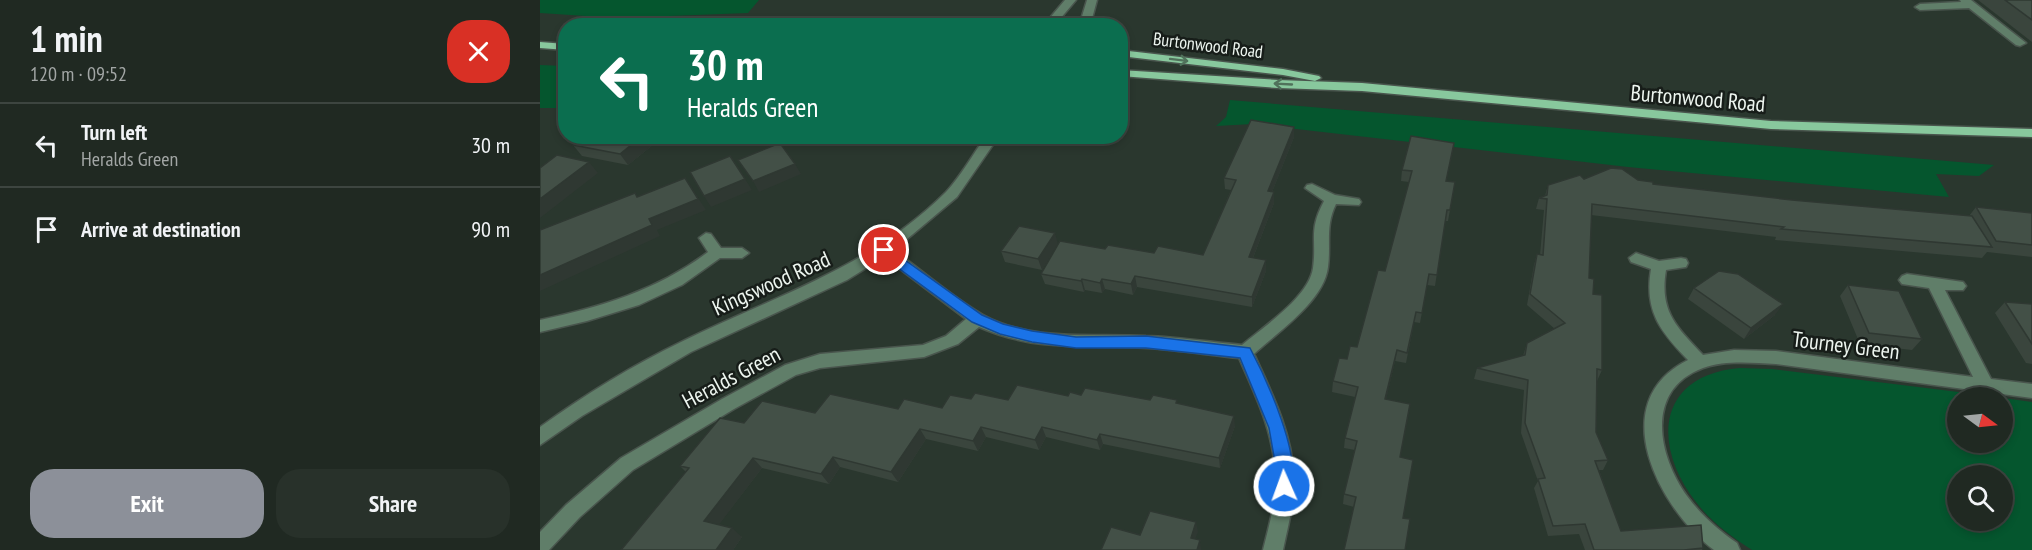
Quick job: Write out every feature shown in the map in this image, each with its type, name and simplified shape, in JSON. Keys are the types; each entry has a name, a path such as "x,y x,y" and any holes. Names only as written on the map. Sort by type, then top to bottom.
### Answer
{"main road":[{"path":"540,45 558,46"},
{"name":"Burtonwood Road","path":"1128,54 1283,72 1362,87"},
{"name":"Burtonwood Road","path":"1128,73 1278,84 1362,87 1771,125 2032,133"}],"street":[{"path":"1055,18 1071,0"},
{"path":"1086,18 1092,0"},
{"path":"1920,7 1968,2 2020,43"},
{"name":"Kingswood Road","path":"540,437 576,411 685,347 842,276 884,250 915,227 952,194 988,144"},
{"path":"1312,188 1332,199 1354,202"},
{"path":"884,250 977,319 1000,329 1032,337 1076,342 1146,342 1245,352 1313,289 1320,276 1322,264 1321,225 1332,199"},
{"path":"706,238 717,253"},
{"path":"540,326 591,316 635,302 696,271 717,253 742,254"},
{"path":"1636,258 1659,266 1681,263"},
{"path":"1659,266 1655,286 1656,304 1660,317 1669,330 1700,362"},
{"path":"1907,280 1958,286"},
{"path":"1935,283 1986,385"},
{"name":"Heralds Green","path":"540,546 573,511 627,464 790,370 820,361 924,351 952,340 977,319"},
{"path":"1245,352 1277,428 1285,468 1283,505 1273,550"},
{"name":"Tourney Green","path":"1730,550 1700,525 1679,501 1655,450 1651,428 1653,410 1660,394 1670,381 1700,362 1749,356 2032,391"}],"green space":[{"path":"540,0 759,0 748,13 617,18 540,13"},
{"path":"540,65 558,66 558,108 540,108"},
{"path":"1230,100 1994,165 1979,176 1936,174 1949,197 1628,167 1253,124 1216,126 1226,117"},
{"path":"1740,368 1772,369 1947,391 1947,453 2013,453 2013,399 2032,402 2032,550 1752,550 1708,516 1682,480 1672,458 1668,437 1670,417 1678,399 1692,384 1712,373"}],"building":[{"path":"2005,0 2032,0 2032,20"},
{"path":"1251,120 1294,127 1268,191 1274,192 1249,257 1266,260 1252,297 1135,276 1131,284 1102,279 1100,283 1082,279 1081,281 1041,274 1060,241 1105,249 1108,245 1154,253 1158,246 1203,255 1236,180 1224,178"},
{"path":"1411,136 1454,143 1446,181 1455,182 1450,210 1447,210 1437,275 1429,274 1422,313 1416,312 1407,353 1397,350 1385,399 1410,404 1400,457 1413,460 1403,518 1410,519 1405,550 1344,550 1356,497 1344,494 1357,441 1345,438 1358,387 1333,381 1339,358 1347,359 1350,346 1357,347 1378,270 1385,271 1412,171 1402,170"},
{"path":"574,144 632,144 620,154"},
{"path":"781,144 795,164 753,181 738,160"},
{"path":"557,155 589,162 540,199 540,168"},
{"path":"730,156 745,179 704,196 690,172"},
{"path":"1611,168 1622,169 1638,180 1653,182 1653,184 1792,200 1972,216 1992,247 1781,229 1784,227 1592,204 1589,278 1594,279 1593,294 1602,295 1602,370 1597,369 1596,432 1608,460 1595,461 1621,531 1701,525 1703,548 1594,550 1585,524 1553,526 1538,479 1545,478 1525,423 1528,380 1477,368 1525,355 1527,343 1565,323 1530,294 1537,254 1543,255 1547,199 1539,198 1547,195 1548,185 1580,175 1584,179"},
{"path":"685,178 698,199 649,219 652,225 540,275 540,230 635,193 637,197"},
{"path":"1976,207 2032,213 2032,245 1996,241"},
{"path":"1019,226 1055,233 1038,259 1001,251"},
{"path":"1719,271 1738,274 1783,304 1751,328 1694,288"},
{"path":"1848,285 1899,291 1922,339 1869,333"},
{"path":"2005,302 2032,304 2032,344"},
{"path":"1017,385 1068,396 1070,392 1081,395 1085,388 1150,400 1153,395 1177,400 1176,403 1234,416 1219,458 1100,434 1097,440 1042,427 1035,440 981,427 973,441 920,429 891,472 833,457 821,474 753,458 704,521 732,528 716,550 621,550 689,468 680,466 720,418 744,423 762,401 815,413 830,394 898,409 904,399 942,408 950,395 971,399 975,393 1008,400"},
{"path":"1150,511 1196,522 1191,538 1200,540 1197,550 1101,550 1111,527 1140,535"}],"route":[{"path":"884,250 977,319 1000,329 1032,337 1076,342 1146,342 1245,352 1277,428 1285,468 1284,486"}]}
